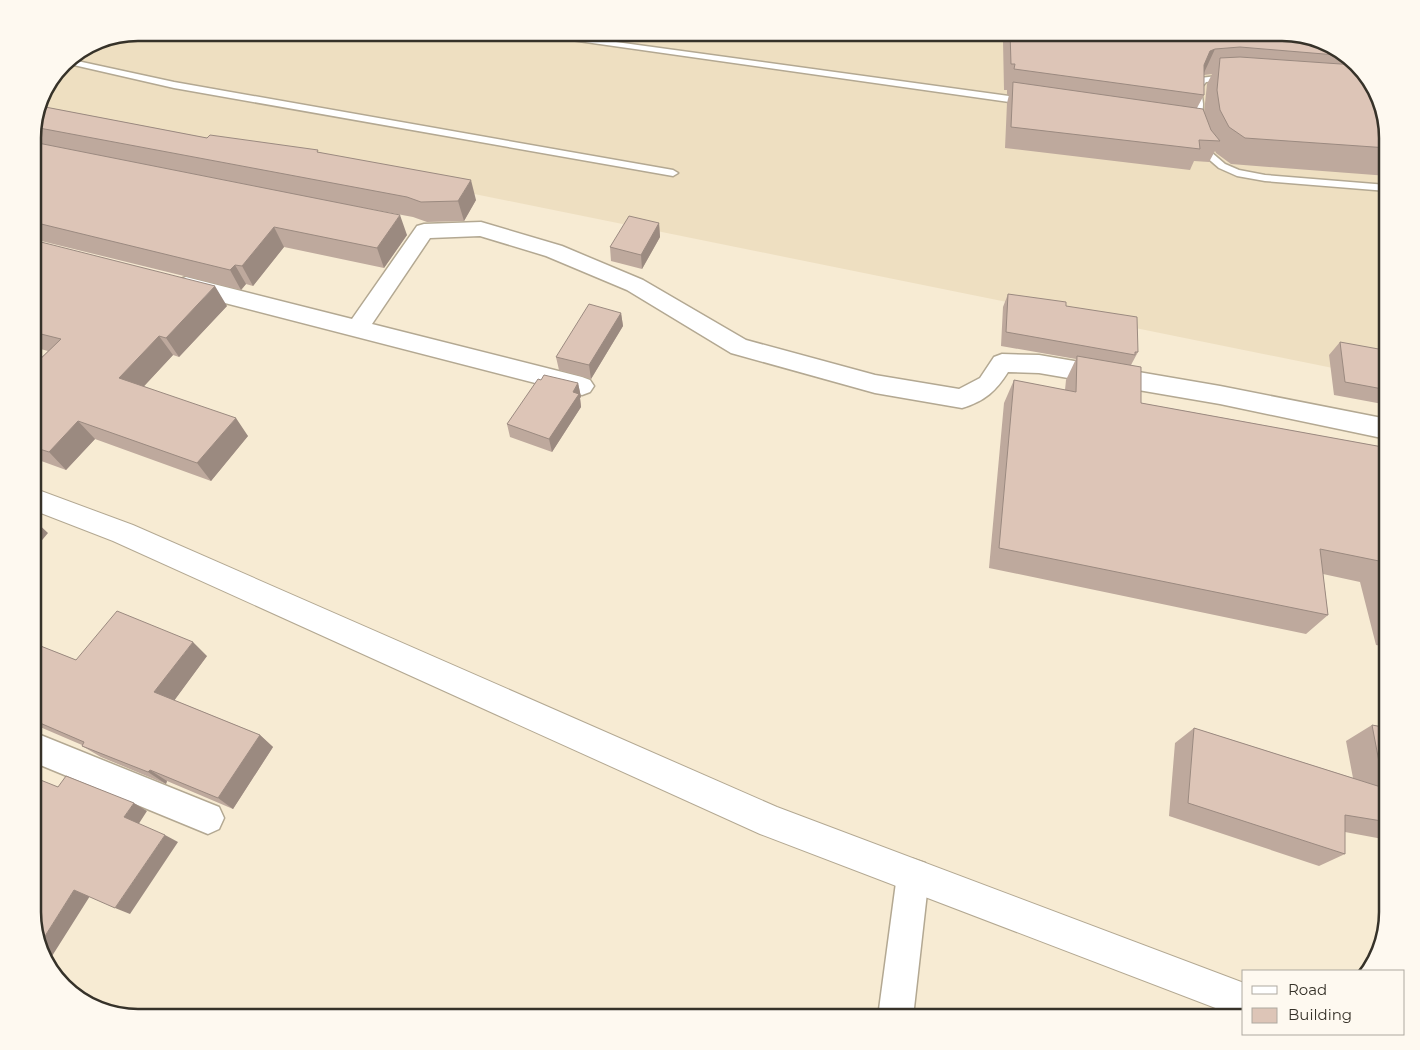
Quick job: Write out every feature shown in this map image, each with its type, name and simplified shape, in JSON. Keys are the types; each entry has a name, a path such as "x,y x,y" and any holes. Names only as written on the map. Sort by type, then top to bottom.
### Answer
{"street":[{"path":"358,329 414,228 481,230 554,251 635,285 739,347 875,384 962,399 988,384 1002,363 1039,364 1220,395 1379,427"},
{"path":"166,280 582,386"},
{"path":"41,502 123,533 772,822 1242,1000"},
{"path":"41,750 208,818"},
{"path":"896,1009 913,876"}],"lane":[{"path":"599,41 1029,102"},
{"path":"76,63 174,85 673,173"},
{"path":"1236,78 1203,80 1197,88 1199,104 1192,125 1207,153 1222,166 1237,173 1265,178 1379,187"}],"shaded area":[{"path":"138,41 1290,41 1378,129 1379,377 46,107 54,90 74,65 101,49 119,43"}],"building":[{"path":"1010,41 1288,41 1313,46 1331,55 1240,47 1215,49 1210,51 1204,65 1204,95 1014,69 1015,64 1011,64"},
{"path":"1240,57 1344,64 1359,79 1369,95 1378,125 1379,147 1245,138 1229,127 1220,110 1217,90 1220,58"},
{"path":"1013,82 1203,109 1211,130 1220,141 1199,140 1200,149 1011,127"},
{"path":"46,107 207,138 210,135 318,150 317,152 471,180 458,201 421,202 407,197 42,128 43,119"},
{"path":"41,144 400,215 377,248 274,227 242,266 235,265 230,270 41,224"},
{"path":"629,216 659,223 641,255 610,247"},
{"path":"41,242 215,286 166,338 159,336 119,378 236,418 197,463 78,421 49,452 41,450 41,358 61,339 41,334"},
{"path":"1008,294 1066,302 1066,306 1137,317 1138,352 1135,352 1135,355 1006,332"},
{"path":"589,304 621,313 589,365 556,357"},
{"path":"1340,342 1379,349 1379,388 1345,382"},
{"path":"1077,356 1141,367 1141,403 1379,446 1379,561 1320,549 1328,615 999,548 1014,380 1076,392"},
{"path":"544,375 578,383 573,392 579,394 549,439 507,424 538,379 541,380"},
{"path":"117,611 193,642 154,692 260,735 218,798 150,770 148,772 82,746 84,742 41,723 41,646 76,660"},
{"path":"1372,725 1379,726 1379,762"},
{"path":"1194,728 1379,786 1379,821 1345,815 1345,854 1188,803"},
{"path":"66,776 134,803 124,817 165,835 115,908 74,890 45,936 41,918 41,780 58,787"}]}
